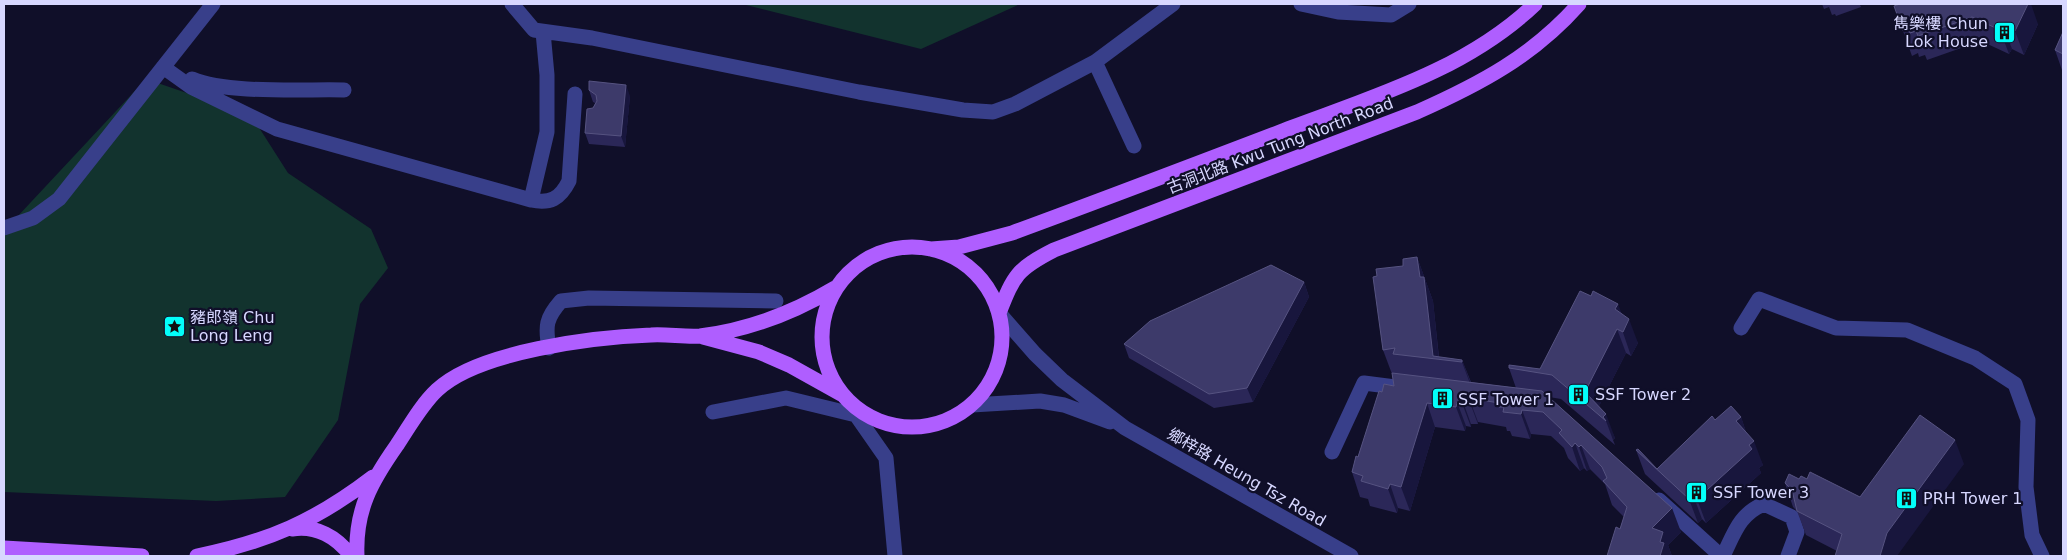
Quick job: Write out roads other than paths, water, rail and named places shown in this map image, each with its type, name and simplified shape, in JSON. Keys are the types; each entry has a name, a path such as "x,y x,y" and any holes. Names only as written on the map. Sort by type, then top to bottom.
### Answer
{"main road":[{"name":"古洞北路 Kwu Tung North Road","path":"842,395 829,374 822,351 822,329 826,308 835,288 849,272 861,263 887,250 909,247 931,249 968,245 1012,233 1391,90 1462,57 1502,32 1535,4"},
{"name":"古洞北路 Kwu Tung North Road","path":"999,313 1012,280 1028,264 1054,250 1408,116 1463,92 1500,72 1535,47 1562,23 1579,4"},
{"name":"古洞北路 Kwu Tung North Road","path":"700,336 759,352 789,365 842,395 860,411 882,422 897,426 913,427 937,424 959,414 972,405 988,386 998,365 1002,339 999,313 989,290 973,271 954,257 931,249"},
{"name":"古洞北路 Kwu Tung North Road","path":"357,556 356,538 360,517 366,495 376,475 437,390 467,371 486,363 549,348 610,337 700,336 779,318 835,288"},
{"name":"古洞北路 Kwu Tung North Road","path":"264,540 313,517 348,496 376,475"},
{"name":"古洞北路 Kwu Tung North Road","path":"250,556 264,540 282,531 301,528 321,531 338,541 351,556"},
{"path":"197,556 264,540"},
{"path":"4,548 142,556"}],"street":[{"path":"4,228 33,218 59,199 213,4"},
{"path":"512,4 534,30 592,38 859,92 962,110 993,112 1015,104 1095,62 1173,4"},
{"path":"1301,4 1338,12 1391,15 1409,4"},
{"path":"531,200 547,132 547,75 543,32"},
{"path":"1095,62 1134,146"},
{"path":"163,67 205,85 344,90"},
{"path":"163,67 191,87 277,129 531,200 553,200 563,193 569,181 575,102 592,111"},
{"path":"549,348 546,333 549,316 561,301 589,298 776,301"},
{"path":"1741,328 1759,299 1836,328 1907,330 1975,358 2015,384 2028,420 2026,487 2032,535 2042,556"},
{"name":"鄉梓路 Heung Tsz Road","path":"999,313 1035,354 1062,380 1125,428 1352,556"},
{"path":"1332,452 1364,384 1421,390"},
{"path":"713,412 786,398 856,416 886,458 894,556"},
{"name":"鄉梓路 Heung Tsz Road","path":"972,405 1016,401 1056,403 1125,428"},
{"path":"1648,491 1722,556 1741,521 1750,510 1764,504 1792,517 1797,532 1788,556"}],"place":[{"name":"雋樂樓 Chun Lok House","path":"2004,32"},
{"name":"豬郎嶺 Chu Long Leng","path":"174,326"},
{"name":"SSF Tower 2","path":"1579,394"},
{"name":"SSF Tower 1","path":"1442,399"},
{"name":"SSF Tower 3","path":"1697,492"},
{"name":"PRH Tower 1","path":"1907,498"}]}
